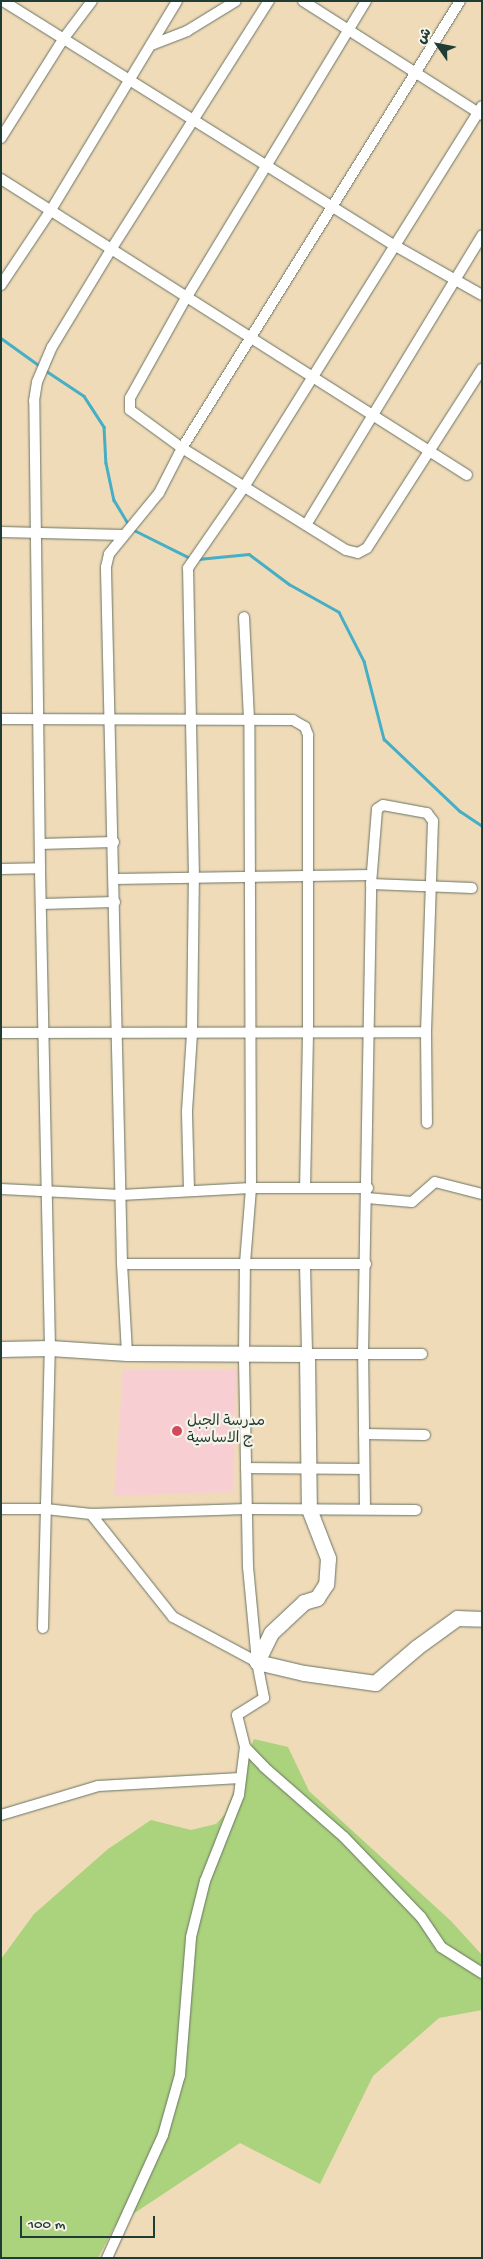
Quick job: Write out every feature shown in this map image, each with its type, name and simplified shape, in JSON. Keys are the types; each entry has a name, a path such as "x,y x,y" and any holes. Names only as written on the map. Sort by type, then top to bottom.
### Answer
{"main road":[{"path":"1,1349 50,1348 127,1353 306,1354 309,1509 328,1558 326,1584 317,1598 304,1602 271,1633 257,1662 304,1673 375,1683 417,1646 457,1618 482,1619"}],"street":[{"path":"3,1 131,78 332,206 455,281 482,295"},
{"path":"1,138 64,38 92,1"},
{"path":"1,286 51,210 177,1"},
{"path":"151,45 187,31 236,1"},
{"path":"189,1190 187,1111 192,1033 194,878 189,719 188,568 244,487 394,244 480,111 303,1"},
{"path":"366,1 187,296 130,398 130,410 135,416 182,448 244,487 346,550 358,553 367,548 482,369"},
{"path":"127,1353 122,1264 112,718 106,567 109,554 122,535 159,493 182,448 414,71 460,1"},
{"path":"43,1628 50,1348 49,1192 40,868 36,532 37,382 52,347 266,2"},
{"path":"1,180 112,248 187,296 249,339 430,450 467,475"},
{"path":"306,525 482,235"},
{"path":"1,532 122,535"},
{"path":"244,617 249,719 251,1188 245,1263 246,1468 248,1567 257,1662 264,1698 237,1715 246,1746 264,1767 344,1837 421,1917 441,1947 482,1973"},
{"path":"1,718 293,720 305,728 308,735 308,1034 305,1187"},
{"path":"365,1510 363,1354 368,1193 371,879 377,809 383,804 432,816 426,1032 427,1123"},
{"path":"40,844 114,842"},
{"path":"1,869 40,868"},
{"path":"114,879 308,876 371,879 429,886 472,888"},
{"path":"41,904 115,902"},
{"path":"1,1032 308,1034 426,1032"},
{"path":"1,1189 121,1195 189,1190 305,1187 368,1193 412,1202 435,1182 482,1194"},
{"path":"122,1264 366,1264"},
{"path":"305,1264 306,1354 422,1354"},
{"path":"364,1434 425,1435"},
{"path":"246,1468 364,1468"},
{"path":"1,1509 46,1509 90,1514 247,1509 416,1510"},
{"path":"90,1514 173,1617 257,1662"},
{"path":"107,2258 163,2136 180,2075 191,1937 205,1880 238,1794 246,1746"},
{"path":"1,1815 98,1786 241,1778"}],"shaded area":[{"name":"مدرسة الجبل ج الاساسية","path":"237,1369 233,1492 114,1496 123,1370"}],"green space":[{"path":"254,1739 288,1747 309,1791 451,1921 482,1955 482,2010 439,2018 373,2076 320,2184 240,2143 115,2226 98,2258 1,2258 1,1959 34,1914 108,1849 151,1820 191,1830 216,1824 225,1814"}],"waterway":[{"path":"1,338 40,366"},
{"path":"45,370 84,396 104,427 106,463 114,500 129,525"},
{"path":"132,529 192,559"},
{"path":"198,559 249,554 289,584 339,612 364,661 384,739 460,811 482,826"}],"place":[{"name":"مدرسة الجبل ج الاساسية","path":"177,1431"}]}
